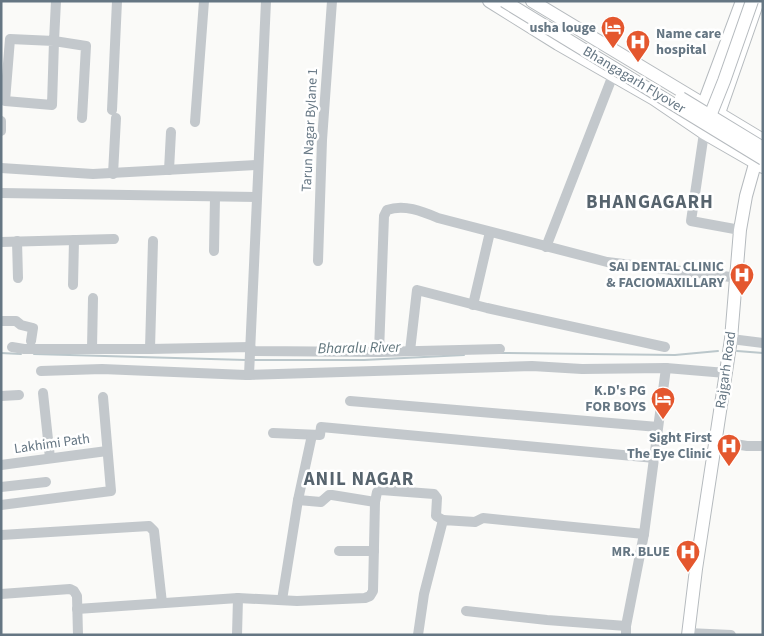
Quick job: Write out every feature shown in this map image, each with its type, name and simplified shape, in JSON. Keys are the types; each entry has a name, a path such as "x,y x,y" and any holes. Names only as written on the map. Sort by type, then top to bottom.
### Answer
{"main road":[{"path":"489,1 654,99 704,132 760,162"},
{"name":"Bhangagarh Flyover","path":"504,1 760,162"},
{"name":"Bhangagarh Flyover","path":"518,1 762,142"},
{"path":"532,1 704,103 715,115"},
{"path":"704,103 742,1"},
{"path":"715,115 724,81 752,1"},
{"path":"715,115 758,1"},
{"path":"677,115 688,94"},
{"name":"Rajgarh Road","path":"737,280 750,203 760,162 762,142"},
{"name":"Rajgarh Road","path":"688,634 731,339 740,230 760,162"}],"street":[{"path":"56,1 54,41 52,105 5,101 10,39 54,41 86,46 82,118"},
{"path":"112,174 117,1"},
{"path":"195,122 204,1"},
{"path":"249,375 266,1"},
{"name":"Tarun Nagar Bylane 1","path":"318,261 322,140 332,1"},
{"path":"546,247 613,75"},
{"path":"1,121 1,131"},
{"path":"169,170 171,132"},
{"path":"704,132 691,221 740,230"},
{"path":"1,168 112,174 258,166"},
{"path":"1,193 257,197"},
{"path":"214,251 215,197"},
{"path":"379,352 384,216 387,210 393,208 407,208 438,218 607,262 737,280"},
{"path":"473,305 490,232"},
{"path":"1,242 114,239"},
{"path":"73,285 74,240"},
{"path":"18,241 18,278"},
{"path":"150,349 153,241"},
{"path":"410,351 417,290 473,305 665,347"},
{"path":"92,348 93,298"},
{"path":"1,321 16,321 21,325 33,328 31,340"},
{"path":"731,339 763,343"},
{"path":"12,347 24,349 250,347 253,351 379,352 500,349"},
{"path":"41,371 102,369 249,375 532,366 582,369 666,368 726,373"},
{"path":"466,611 626,630 644,534 666,368"},
{"path":"43,393 50,458"},
{"path":"1,396 19,396"},
{"path":"1,505 111,491 104,397"},
{"path":"350,401 658,427"},
{"path":"273,432 320,435 321,427 655,458"},
{"path":"282,600 298,500 312,435"},
{"path":"716,441 747,446 763,446"},
{"name":"Lakhimi Path","path":"1,465 107,451"},
{"path":"1,487 46,482"},
{"path":"77,609 238,598 282,600 365,598 370,596 373,591 375,502 377,492 381,490 434,494 437,498 436,516 443,520 475,522 483,518 644,534"},
{"path":"298,500 321,502 328,495 332,495 375,502"},
{"path":"418,635 424,594 443,520"},
{"path":"1,535 149,526 154,531 162,603"},
{"path":"339,551 374,551"},
{"path":"1,594 70,589 74,591 77,596 78,635"},
{"path":"237,635 238,598"},
{"path":"688,634 731,635"}],"waterway":[{"name":"Bharalu River","path":"501,353 675,355 718,351"},
{"path":"737,351 763,353"},
{"name":"Bharalu River","path":"1,353 21,354"},
{"name":"Bharalu River","path":"34,354 246,360"},
{"name":"Bharalu River","path":"254,360 364,360 464,355"}],"place":[{"name":"usha louge","path":"613,49"},
{"name":"Name care hospital","path":"638,63"},
{"name":"SAI DENTAL CLINIC & FACIOMAXILLARY","path":"742,296"},
{"name":"K.D's PG FOR BOYS","path":"663,420"},
{"name":"Sight First The Eye Clinic","path":"729,467"},
{"name":"MR. BLUE","path":"688,573"}],"district":[{"name":"BHANGAGARH","path":"650,202"},
{"name":"ANIL NAGAR","path":"359,479"}]}
